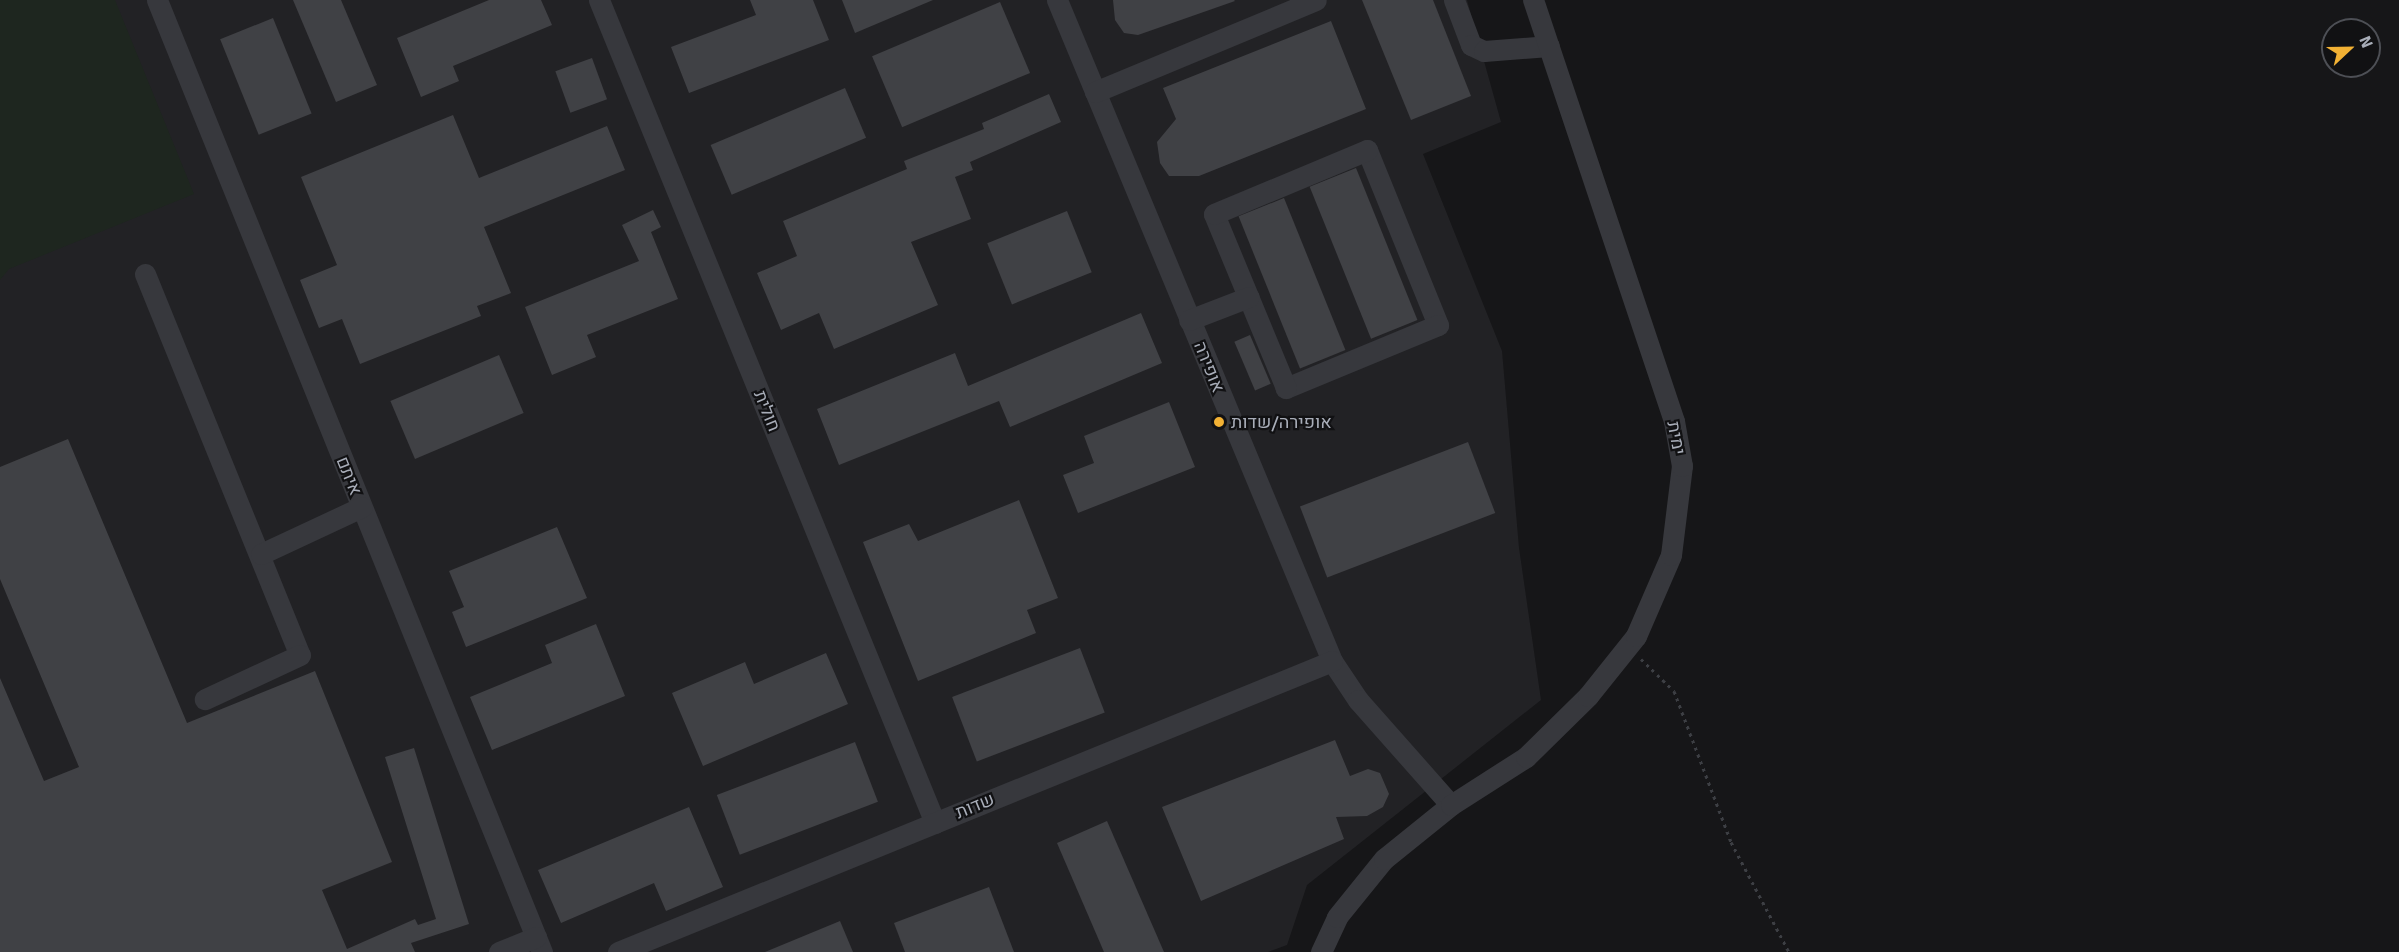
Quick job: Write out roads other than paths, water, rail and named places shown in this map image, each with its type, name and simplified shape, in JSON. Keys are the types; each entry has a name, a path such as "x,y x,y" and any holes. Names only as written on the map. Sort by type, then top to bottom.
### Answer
{"street":[{"name":"איתם","path":"157,0 539,945"},
{"name":"חולית","path":"599,0 935,823"},
{"name":"אופירה","path":"1057,0 1332,661 1358,700 1450,805"},
{"path":"1095,92 1316,0"},
{"path":"1454,0 1471,45 1484,51 1549,46"},
{"name":"ימית","path":"1321,952 1337,917 1384,859 1450,805 1526,757 1588,696 1628,647 1657,599 1671,555 1682,466 1657,362 1533,0"},
{"path":"1366,150 1438,325 1286,388 1248,297 1214,214 1366,150"},
{"path":"145,274 261,554 300,655 205,699"},
{"path":"1189,320 1248,297"},
{"path":"261,554 362,507"},
{"name":"שדות","path":"618,952 1332,661"},
{"path":"499,952 539,945"}],"place":[{"name":"אופירה/שדות","path":"1219,422"}]}
